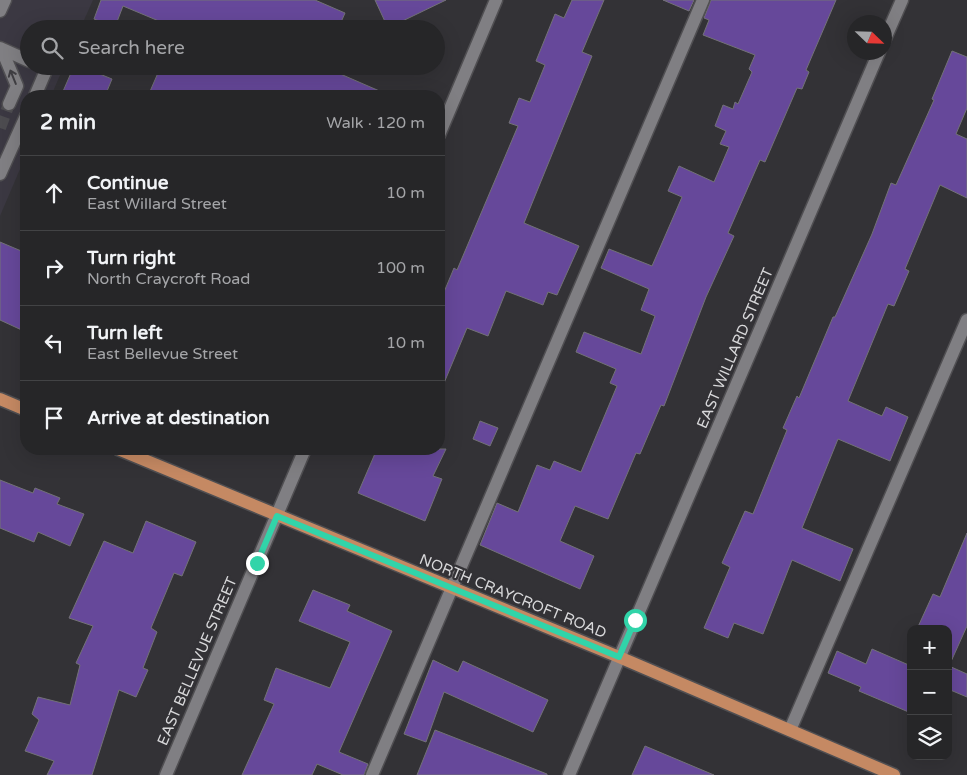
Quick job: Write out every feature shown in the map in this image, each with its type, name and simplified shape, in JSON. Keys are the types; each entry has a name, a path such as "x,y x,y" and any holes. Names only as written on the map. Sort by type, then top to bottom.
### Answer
{"main road":[{"path":"0,399 20,407"},
{"name":"NORTH CRAYCROFT ROAD","path":"132,455 619,657 894,775"}],"street":[{"path":"0,11 5,0"},
{"path":"445,121 496,0"},
{"path":"372,775 450,587 703,0"},
{"path":"892,23 902,0"},
{"path":"1,49 20,57"},
{"path":"1,49 16,86 9,104"},
{"name":"EAST WILLARD STREET","path":"569,775 877,60"},
{"path":"38,90 44,75"},
{"path":"0,174 20,129"},
{"path":"790,730 967,320"},
{"name":"EAST BELLEVUE STREET","path":"166,775 302,455"}],"shaded area":[{"path":"0,0 93,0 84,20 20,20 20,75 60,75 54,90 20,90 20,169 0,216"}],"building":[{"path":"101,0 315,0 345,13 342,20 156,20 123,6 118,20 94,19"},
{"path":"375,0 446,0 405,20 384,20"},
{"path":"572,0 604,0 582,52 592,56 524,223 579,246 557,295 548,292 543,305 506,291 488,336 467,328 445,381 445,290 454,268 457,270 518,126 509,123 519,98 530,102 545,65 536,61 555,14 564,18"},
{"path":"663,0 694,0 689,11"},
{"path":"711,0 836,0 806,70 809,72 802,89 797,88 765,162 760,160 728,233 734,236 706,297 664,406 661,405 640,454 636,453 608,519 575,506 560,541 594,556 580,589 480,545 497,503 518,512 537,465 550,470 554,461 581,472 617,386 610,383 616,369 576,352 584,332 641,354 655,316 641,310 649,289 601,268 609,249 652,266 682,197 668,191 679,166 714,182 729,147 720,144 726,131 715,126 723,105 733,109 735,102 738,104 752,72 749,69 755,55 703,35 709,20 704,18"},
{"path":"952,51 967,57 967,108 956,134 967,139 967,198 940,185 905,269 909,271 894,306 888,304 848,401 882,416 886,407 908,417 890,461 838,439 802,528 853,549 840,581 792,560 763,634 734,623 728,638 704,628 730,567 722,563 745,511 753,514 787,430 783,428 797,396 799,398 833,317 835,317 872,234 891,183 896,185 934,100 932,99"},
{"path":"70,75 102,75 112,79 107,90 64,90"},
{"path":"157,75 343,75 377,90 151,90"},
{"path":"0,242 20,250 20,329 0,320"},
{"path":"480,421 498,428 490,446 473,439"},
{"path":"374,455 443,455 433,476 442,479 425,521 358,493"},
{"path":"0,480 33,493 35,488 60,498 57,504 84,514 70,546 38,532 34,542 0,528"},
{"path":"146,521 196,542 182,576 174,573 151,628 157,632 143,668 148,670 136,697 119,690 92,775 47,775 54,761 25,751 39,720 32,714 38,697 70,705 80,665 76,663 93,626 69,618 104,541 133,553"},
{"path":"967,533 967,626 952,659 952,625 919,625 933,594 940,597"},
{"path":"313,590 350,605 347,611 392,631 339,752 368,764 364,775 343,775 317,764 312,775 242,775 274,704 264,700 276,668 330,688 350,642 299,621"},
{"path":"872,649 907,664 907,711 859,691 861,687 828,673 837,651 866,664"},
{"path":"433,660 458,672 463,661 548,700 533,732 444,692 426,742 404,734"},
{"path":"952,667 967,674 967,697 952,691"},
{"path":"435,730 547,774 547,775 417,775"},
{"path":"645,746 714,775 632,775"}],"tunnel":[{"path":"0,128 9,104"}],"route":[{"path":"257,563 277,516 619,657 635,620"}]}
